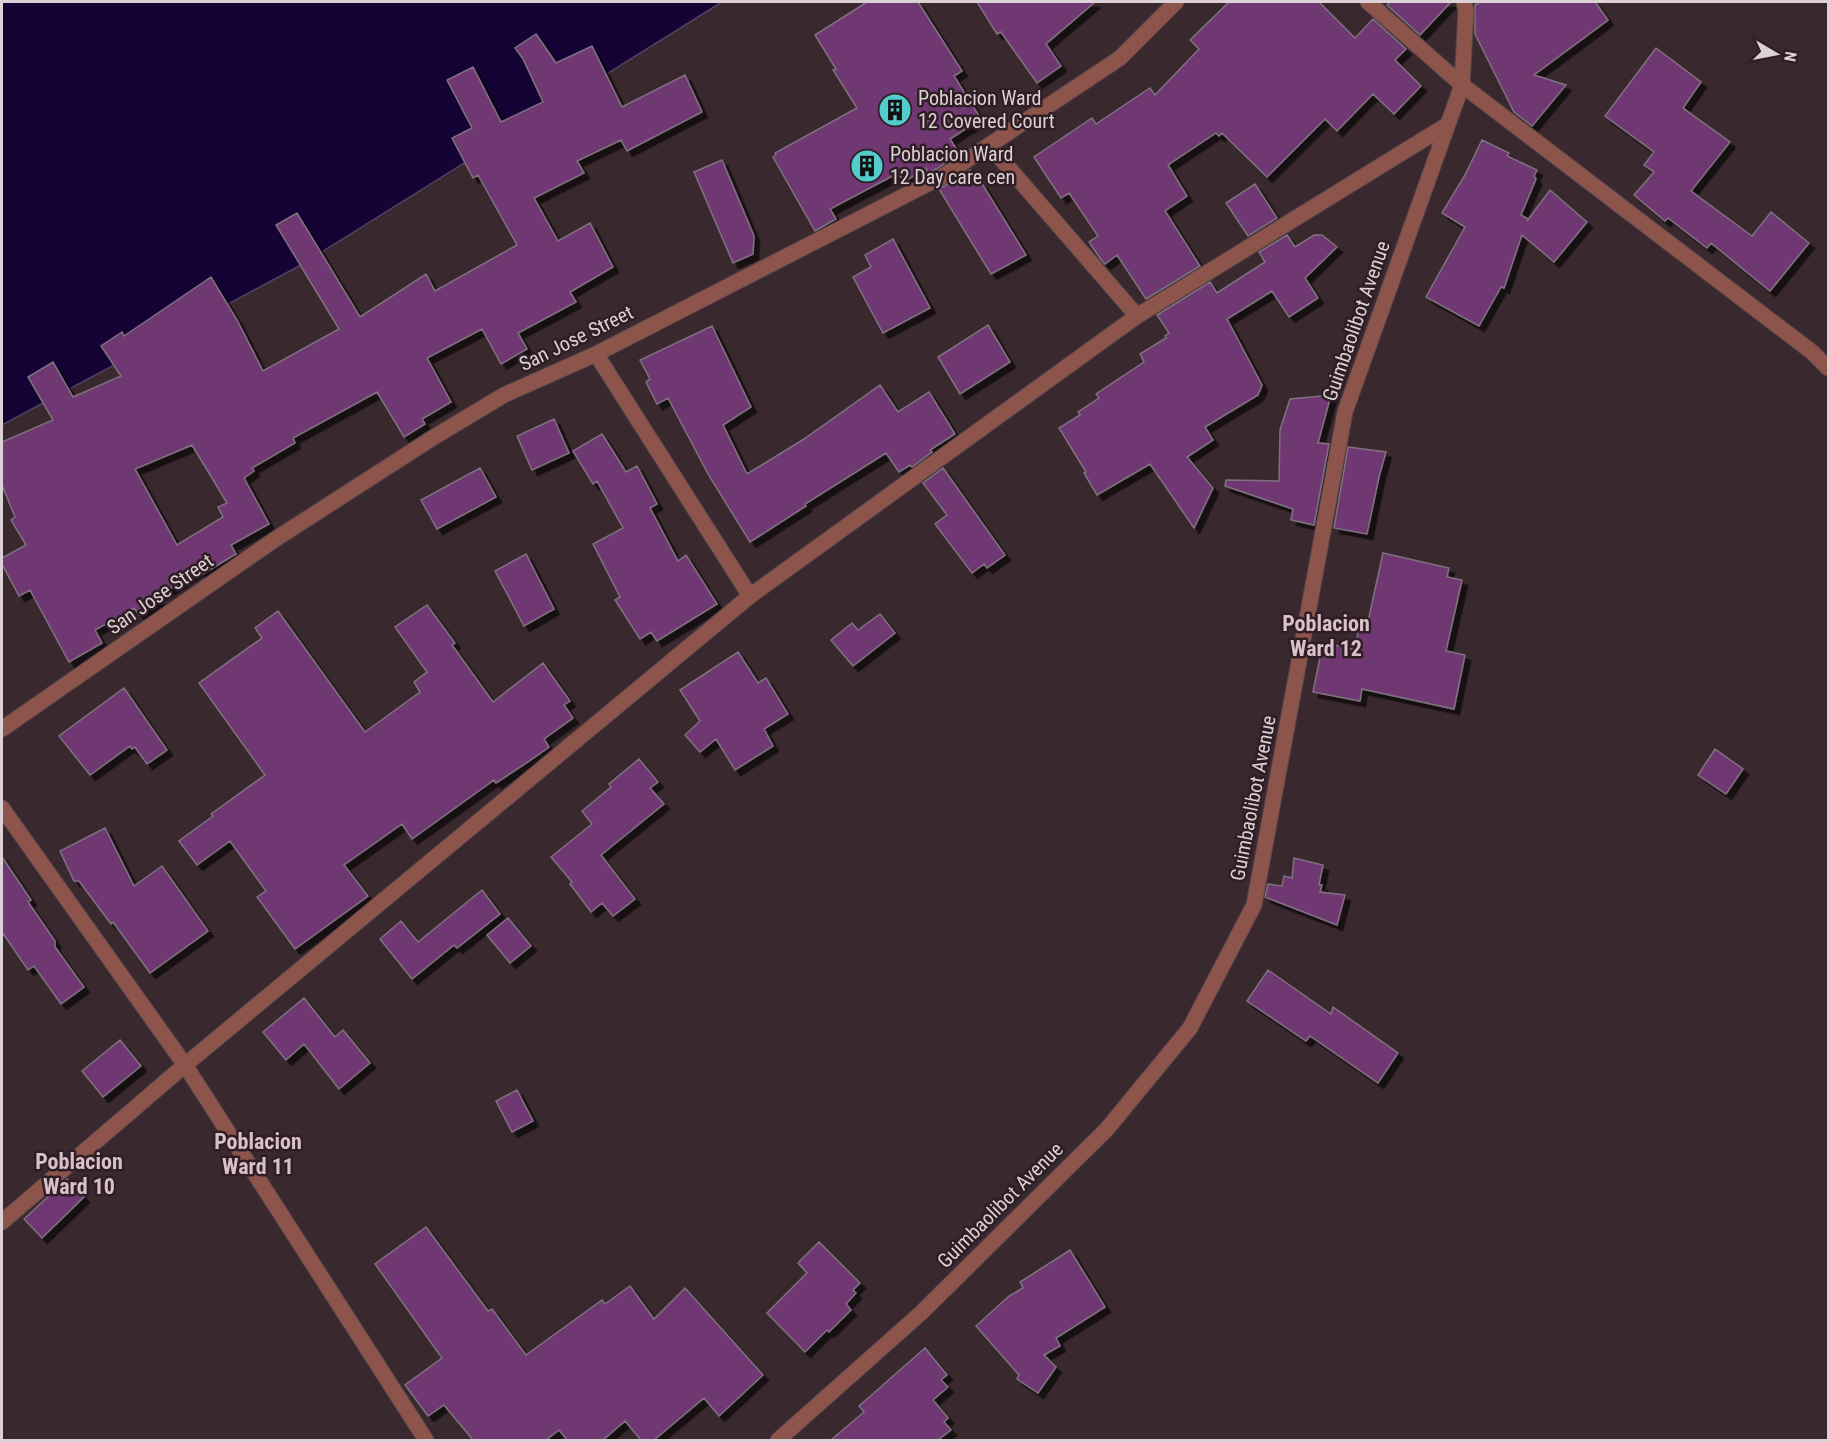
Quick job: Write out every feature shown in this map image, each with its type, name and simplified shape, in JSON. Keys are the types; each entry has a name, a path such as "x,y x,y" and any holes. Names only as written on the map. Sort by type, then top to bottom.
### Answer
{"street":[{"name":"San Jose Street","path":"2,729 274,540 434,437 504,395 596,354 943,176 1120,58 1176,2"},
{"path":"1368,2 1462,85 1812,352 1828,368"},
{"name":"Guimbaolibot Avenue","path":"778,1440 921,1313 1107,1129 1190,1028 1254,905 1345,412 1462,85 1466,11 1464,2"},
{"path":"2,1222 185,1065 750,596 1137,316 1447,125"},
{"path":"989,145 1137,316"},
{"path":"596,354 750,596"},
{"path":"2,807 185,1065 426,1440"}],"shaded area":[{"path":"2,2 722,2 301,265 2,425"}],"building":[{"path":"867,2 918,2 962,71 954,76 981,119 950,139 959,153 938,168 928,173 926,168 904,182 898,173 830,209 836,219 815,231 773,157 775,153 857,108 833,70 836,69 815,35"},
{"path":"977,2 1095,2 1046,44 1061,66 1037,83 1001,32 997,34"},
{"path":"1229,2 1319,2 1355,38 1373,19 1406,49 1395,60 1421,86 1394,114 1373,94 1337,131 1325,119 1267,177 1222,133 1219,136 1216,133 1168,165 1187,196 1165,211 1200,266 1146,299 1117,255 1105,264 1102,261 1089,242 1098,236 1069,193 1061,198 1034,157 1092,118 1096,124 1150,88 1155,95 1199,49 1190,40"},
{"path":"1391,2 1451,2 1420,35 1387,5"},
{"path":"1480,2 1595,2 1608,20 1534,75 1566,85 1532,126 1514,112 1475,34 1475,5"},
{"path":"536,34 556,63 592,46 622,107 685,75 702,112 627,151 621,140 577,161 584,173 534,198 558,241 590,223 613,267 570,292 576,302 518,333 527,349 501,364 482,329 427,358 451,402 422,419 425,424 404,437 377,392 293,438 295,443 252,468 254,471 244,478 269,524 231,545 236,554 203,574 200,569 157,597 159,600 139,615 134,608 95,630 102,643 69,662 30,590 19,596 2,564 2,558 26,545 11,520 15,517 2,485 2,442 53,420 28,377 53,362 73,397 121,376 101,346 122,332 124,336 211,277 237,320 263,371 339,329 276,225 297,213 360,317 426,274 435,291 517,245 478,175 473,178 452,138 472,128 447,80 473,67 501,122 543,102 523,59 515,48","holes":["192,445 227,503 218,507 223,517 177,545 135,469"]},
{"path":"1656,48 1701,82 1683,108 1730,142 1691,191 1752,236 1771,212 1809,243 1770,291 1711,243 1707,248 1668,218 1665,221 1634,195 1654,172 1644,165 1654,152 1605,116"},
{"path":"1482,140 1509,153 1507,156 1537,170 1534,176 1536,179 1521,215 1528,219 1527,221 1550,190 1587,222 1554,262 1522,235 1504,288 1501,287 1479,326 1426,297 1465,227 1442,213 1465,175"},
{"path":"722,160 754,236 753,254 733,263 694,172"},
{"path":"970,170 979,184 981,182 1026,255 991,274 939,189"},
{"path":"1255,184 1277,218 1248,236 1226,203"},
{"path":"1287,235 1295,247 1314,235 1322,235 1337,247 1305,278 1318,298 1289,317 1272,291 1227,319 1262,385 1258,395 1205,427 1213,440 1187,457 1213,488 1194,528 1150,464 1097,495 1059,428 1080,415 1078,412 1099,398 1096,394 1144,362 1140,354 1166,338 1165,336 1169,333 1157,315 1210,282 1217,293 1265,262 1259,252"},
{"path":"893,239 930,308 883,333 853,277 871,267 865,255"},
{"path":"988,325 1010,362 960,394 938,357"},
{"path":"712,326 751,407 723,425 747,474 804,439 880,385 898,412 929,392 955,434 930,450 932,452 912,467 910,465 899,472 886,453 750,542 708,474 668,398 657,404 646,382 650,379 640,360"},
{"path":"1331,395 1318,443 1329,444 1314,525 1291,520 1293,509 1225,486 1226,480 1279,481 1280,430 1290,399"},
{"path":"554,419 569,453 532,470 517,436"},
{"path":"602,434 626,472 637,466 657,504 650,508 678,561 686,555 717,604 657,641 651,632 640,639 615,600 620,597 593,544 623,528 597,481 593,484 573,451"},
{"path":"1348,447 1386,452 1367,534 1334,528"},
{"path":"480,468 496,497 437,529 421,500"},
{"path":"943,468 1005,555 987,568 984,564 972,573 935,524 947,515 923,483"},
{"path":"1383,553 1449,568 1447,577 1462,580 1446,651 1465,655 1454,709 1362,689 1360,701 1313,692 1323,643 1354,649 1360,625 1367,626"},
{"path":"526,554 554,609 524,626 495,571"},
{"path":"427,605 455,643 452,645 493,702 543,663 570,701 564,705 573,718 544,739 549,747 496,783 494,780 412,839 402,824 344,865 368,896 295,949 257,897 266,891 230,841 197,865 179,841 213,816 211,814 265,775 199,683 262,638 255,628 278,611 365,732 420,692 414,682 427,672 395,627"},
{"path":"880,614 895,633 853,666 831,640 852,623 858,630"},
{"path":"738,652 758,683 766,678 788,714 764,729 773,746 735,770 716,739 700,752 685,735 700,721 680,690"},
{"path":"124,688 167,750 147,764 135,747 132,749 130,746 90,775 59,736"},
{"path":"1715,749 1743,769 1726,794 1698,775"},
{"path":"639,759 658,782 650,788 664,804 601,855 635,899 613,916 602,903 591,912 570,884 572,882 551,857 592,824 582,811 611,787 609,784"},
{"path":"105,828 134,886 162,866 208,931 150,973 113,922 111,924 79,881 74,881 60,851"},
{"path":"2,857 31,900 28,902 55,941 55,947 84,987 61,1004 34,966 28,970 2,932"},
{"path":"1294,858 1323,865 1320,892 1345,895 1337,925 1265,897 1268,884 1282,886 1284,876 1292,878"},
{"path":"482,890 500,914 457,948 454,945 412,979 380,939 401,921 418,942"},
{"path":"508,918 531,946 510,963 487,935"},
{"path":"1268,970 1331,1014 1333,1007 1398,1053 1378,1083 1310,1036 1306,1041 1247,1001"},
{"path":"304,998 335,1037 343,1030 370,1063 339,1089 304,1044 286,1060 263,1032"},
{"path":"120,1040 141,1066 103,1097 82,1071"},
{"path":"517,1090 533,1121 512,1132 496,1101"},
{"path":"67,1179 84,1197 42,1238 24,1219"},
{"path":"426,1227 488,1311 492,1309 526,1355 602,1300 605,1304 630,1286 654,1319 685,1288 763,1375 719,1416 704,1398 654,1440 641,1440 625,1421 603,1440 567,1440 559,1430 546,1440 473,1440 444,1405 428,1416 405,1385 442,1358 375,1264"},
{"path":"819,1242 860,1283 853,1290 856,1293 846,1304 851,1310 805,1352 767,1313 807,1273 798,1263"},
{"path":"1070,1250 1105,1307 1056,1338 1060,1346 1044,1355 1056,1367 1038,1393 1017,1379 1019,1375 976,1326 1009,1296 1023,1288 1020,1282"},
{"path":"925,1348 947,1375 941,1380 948,1387 933,1400 948,1418 944,1422 951,1430 938,1440 831,1440 864,1412 859,1406"}],"place":[{"name":"Poblacion Ward 12 Covered Court","path":"895,110"},
{"name":"Poblacion Ward 12 Day care cen","path":"867,166"}],"district":[{"name":"Poblacion Ward 12","path":"1326,636"},
{"name":"Poblacion Ward 11","path":"258,1154"},
{"name":"Poblacion Ward 10","path":"79,1174"}]}
